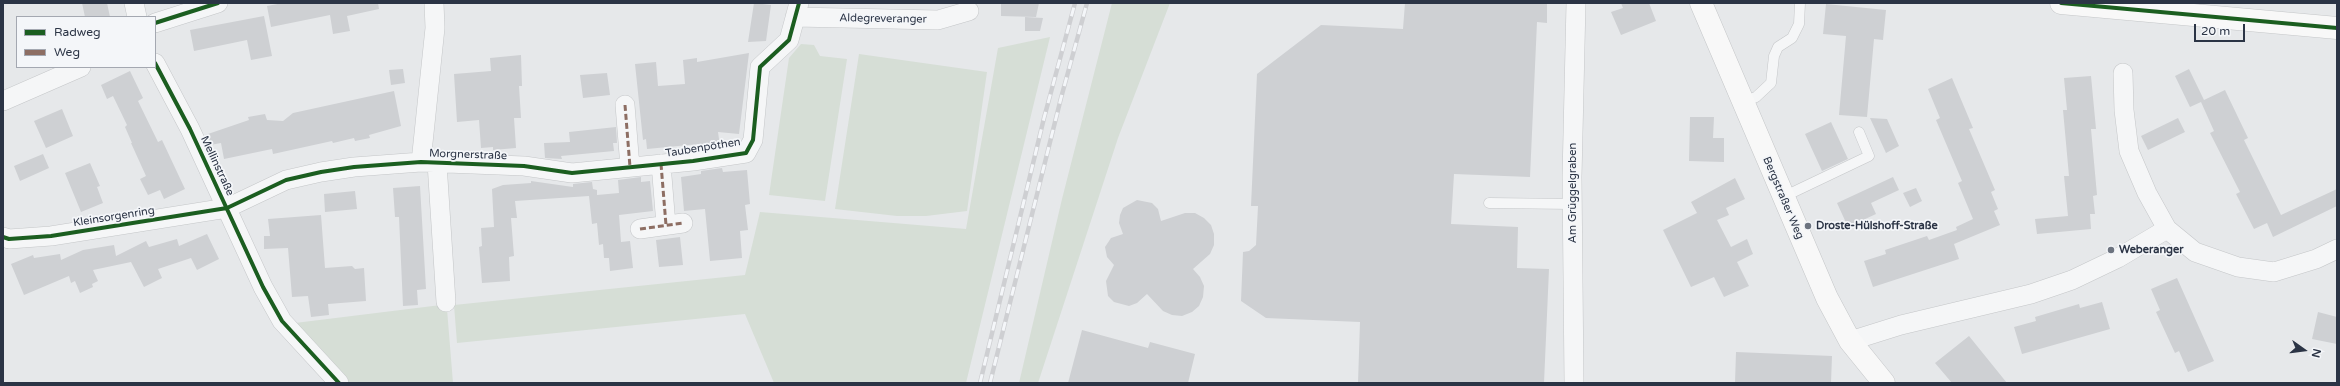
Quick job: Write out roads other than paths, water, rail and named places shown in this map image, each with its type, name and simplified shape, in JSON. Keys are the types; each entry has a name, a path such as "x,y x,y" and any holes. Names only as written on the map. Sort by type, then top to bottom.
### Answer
{"street":[{"path":"134,3 137,16"},
{"path":"156,23 218,3"},
{"name":"Morgnerstraße","path":"434,3 435,28 429,163 446,302"},
{"name":"Am Grüggelgraben","path":"1574,383 1573,204 1576,3"},
{"name":"Bergstraßer Weg","path":"1701,3 1827,298 1850,342 1884,383"},
{"path":"2061,3 2337,27"},
{"name":"Aldegreveranger","path":"797,10 938,20 970,11"},
{"name":"Taubenpöthen","path":"572,173 661,164 746,153 753,140 760,66 789,40 797,10"},
{"name":"Mellinstraße","path":"156,65 190,129 263,287 282,321 339,383"},
{"path":"3,101 79,68"},
{"path":"2123,73 2124,110 2130,152 2147,193 2167,229 2195,252 2238,267 2274,272 2316,259 2337,249"},
{"path":"624,105 630,167"},
{"name":"Morgnerstraße","path":"227,208 286,180 321,172 429,163 524,166 572,173"},
{"name":"Taubenpöthen","path":"640,229 675,224 661,164"},
{"name":"Kleinsorgenring","path":"3,237 9,239 51,236 227,208"},
{"path":"1850,342 1901,325 2031,294 2072,280 2118,258 2167,229"}],"lane":[{"path":"1743,102 1756,97 1771,84 1774,56 1778,47 1792,38 1799,24 1800,3"},
{"path":"1783,197 1869,156 1859,132"},
{"path":"1489,203 1573,204"}],"railway":[{"path":"980,383 1044,118 1075,3"},
{"path":"990,383 1061,98 1087,3"}],"place":[{"name":"Droste-Hülshoff-Straße","path":"1808,226"},
{"name":"Weberanger","path":"2111,250"}]}
